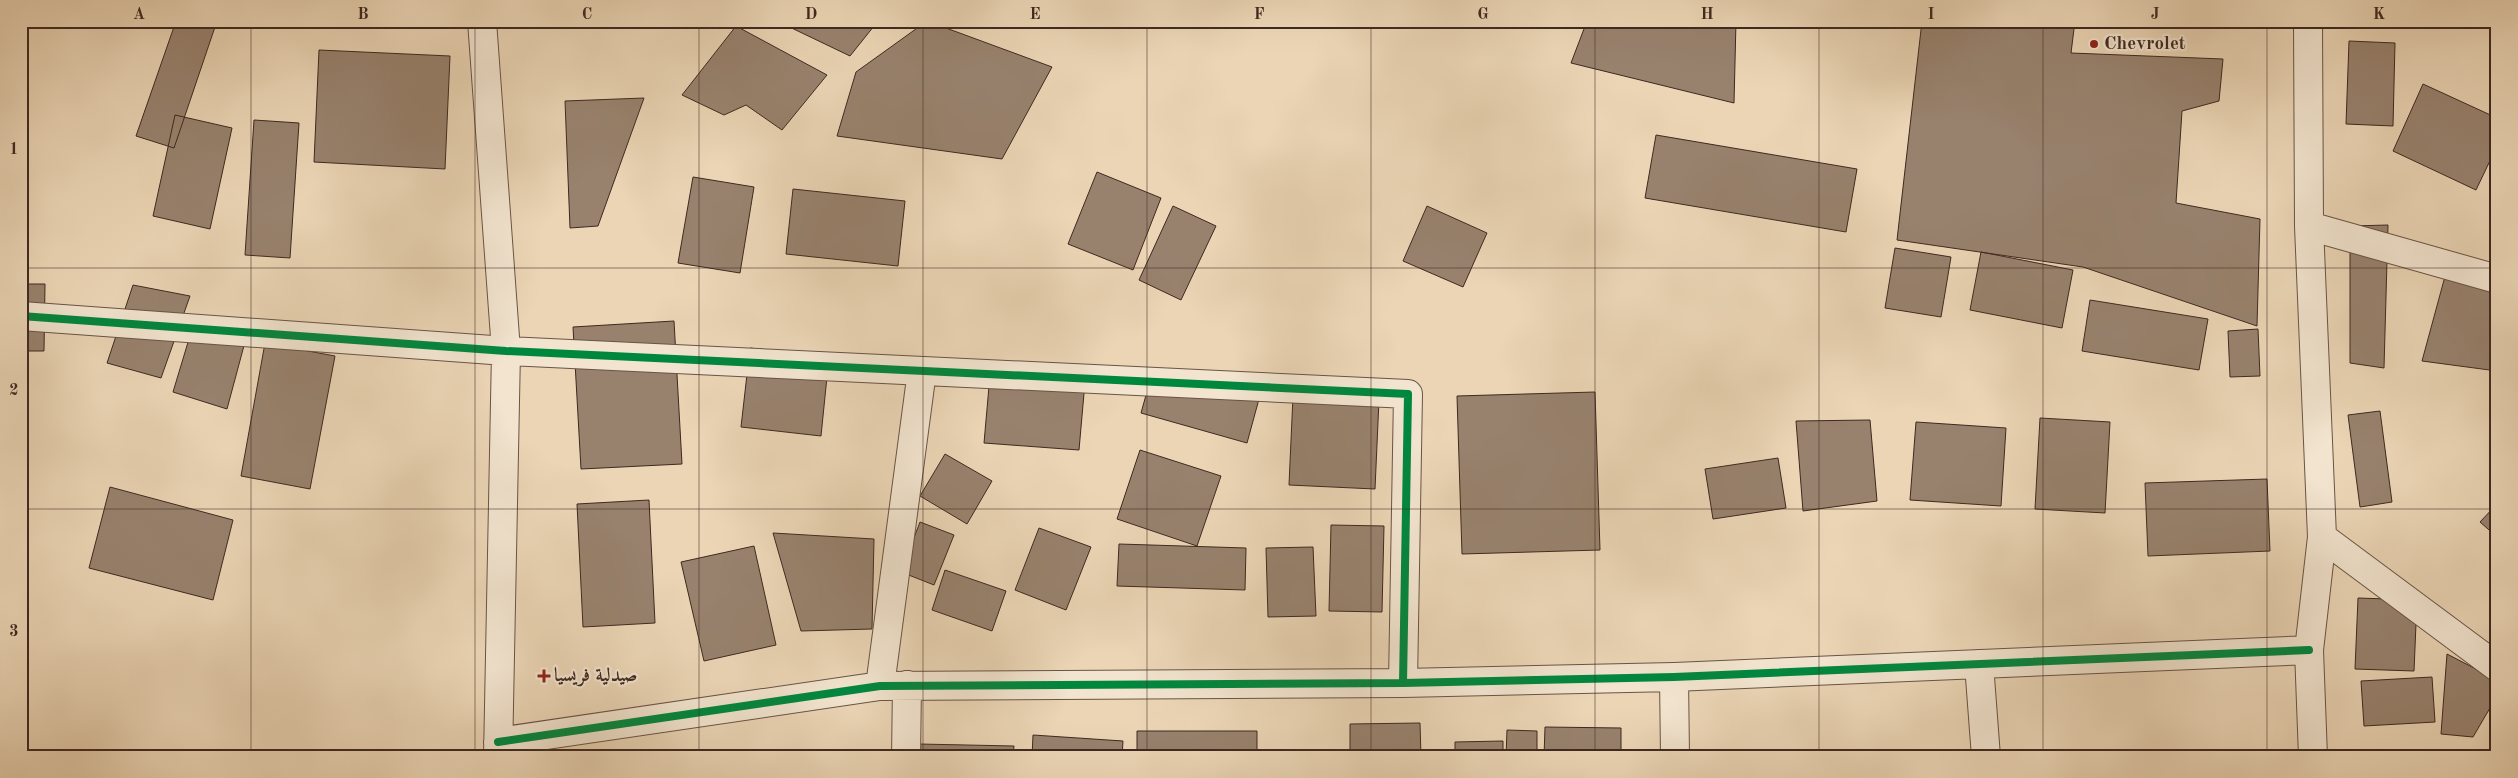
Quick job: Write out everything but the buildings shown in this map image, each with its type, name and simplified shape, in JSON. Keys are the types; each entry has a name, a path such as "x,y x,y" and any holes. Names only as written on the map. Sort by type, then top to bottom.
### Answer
{"street":[{"path":"482,21 506,351 498,749 880,686 1403,682 1674,677 2309,650"},
{"path":"2308,21 2309,226 2322,537 2309,650 2313,757"},
{"path":"2309,226 2497,279"},
{"path":"21,316 506,351 1408,394 1403,682"},
{"path":"880,686 922,371"},
{"path":"2322,537 2497,667"},
{"path":"1979,664 1986,757"},
{"path":"1674,677 1675,757"},
{"path":"906,757 907,685"}],"cycle path":[{"path":"21,316 506,351 1408,394 1403,683"},
{"path":"498,742 880,686 1403,683 1674,677 2309,650"}],"place":[{"name":"Chevrolet","path":"2094,44"},
{"name":"صيدلية فريسيا","path":"544,676"}]}
